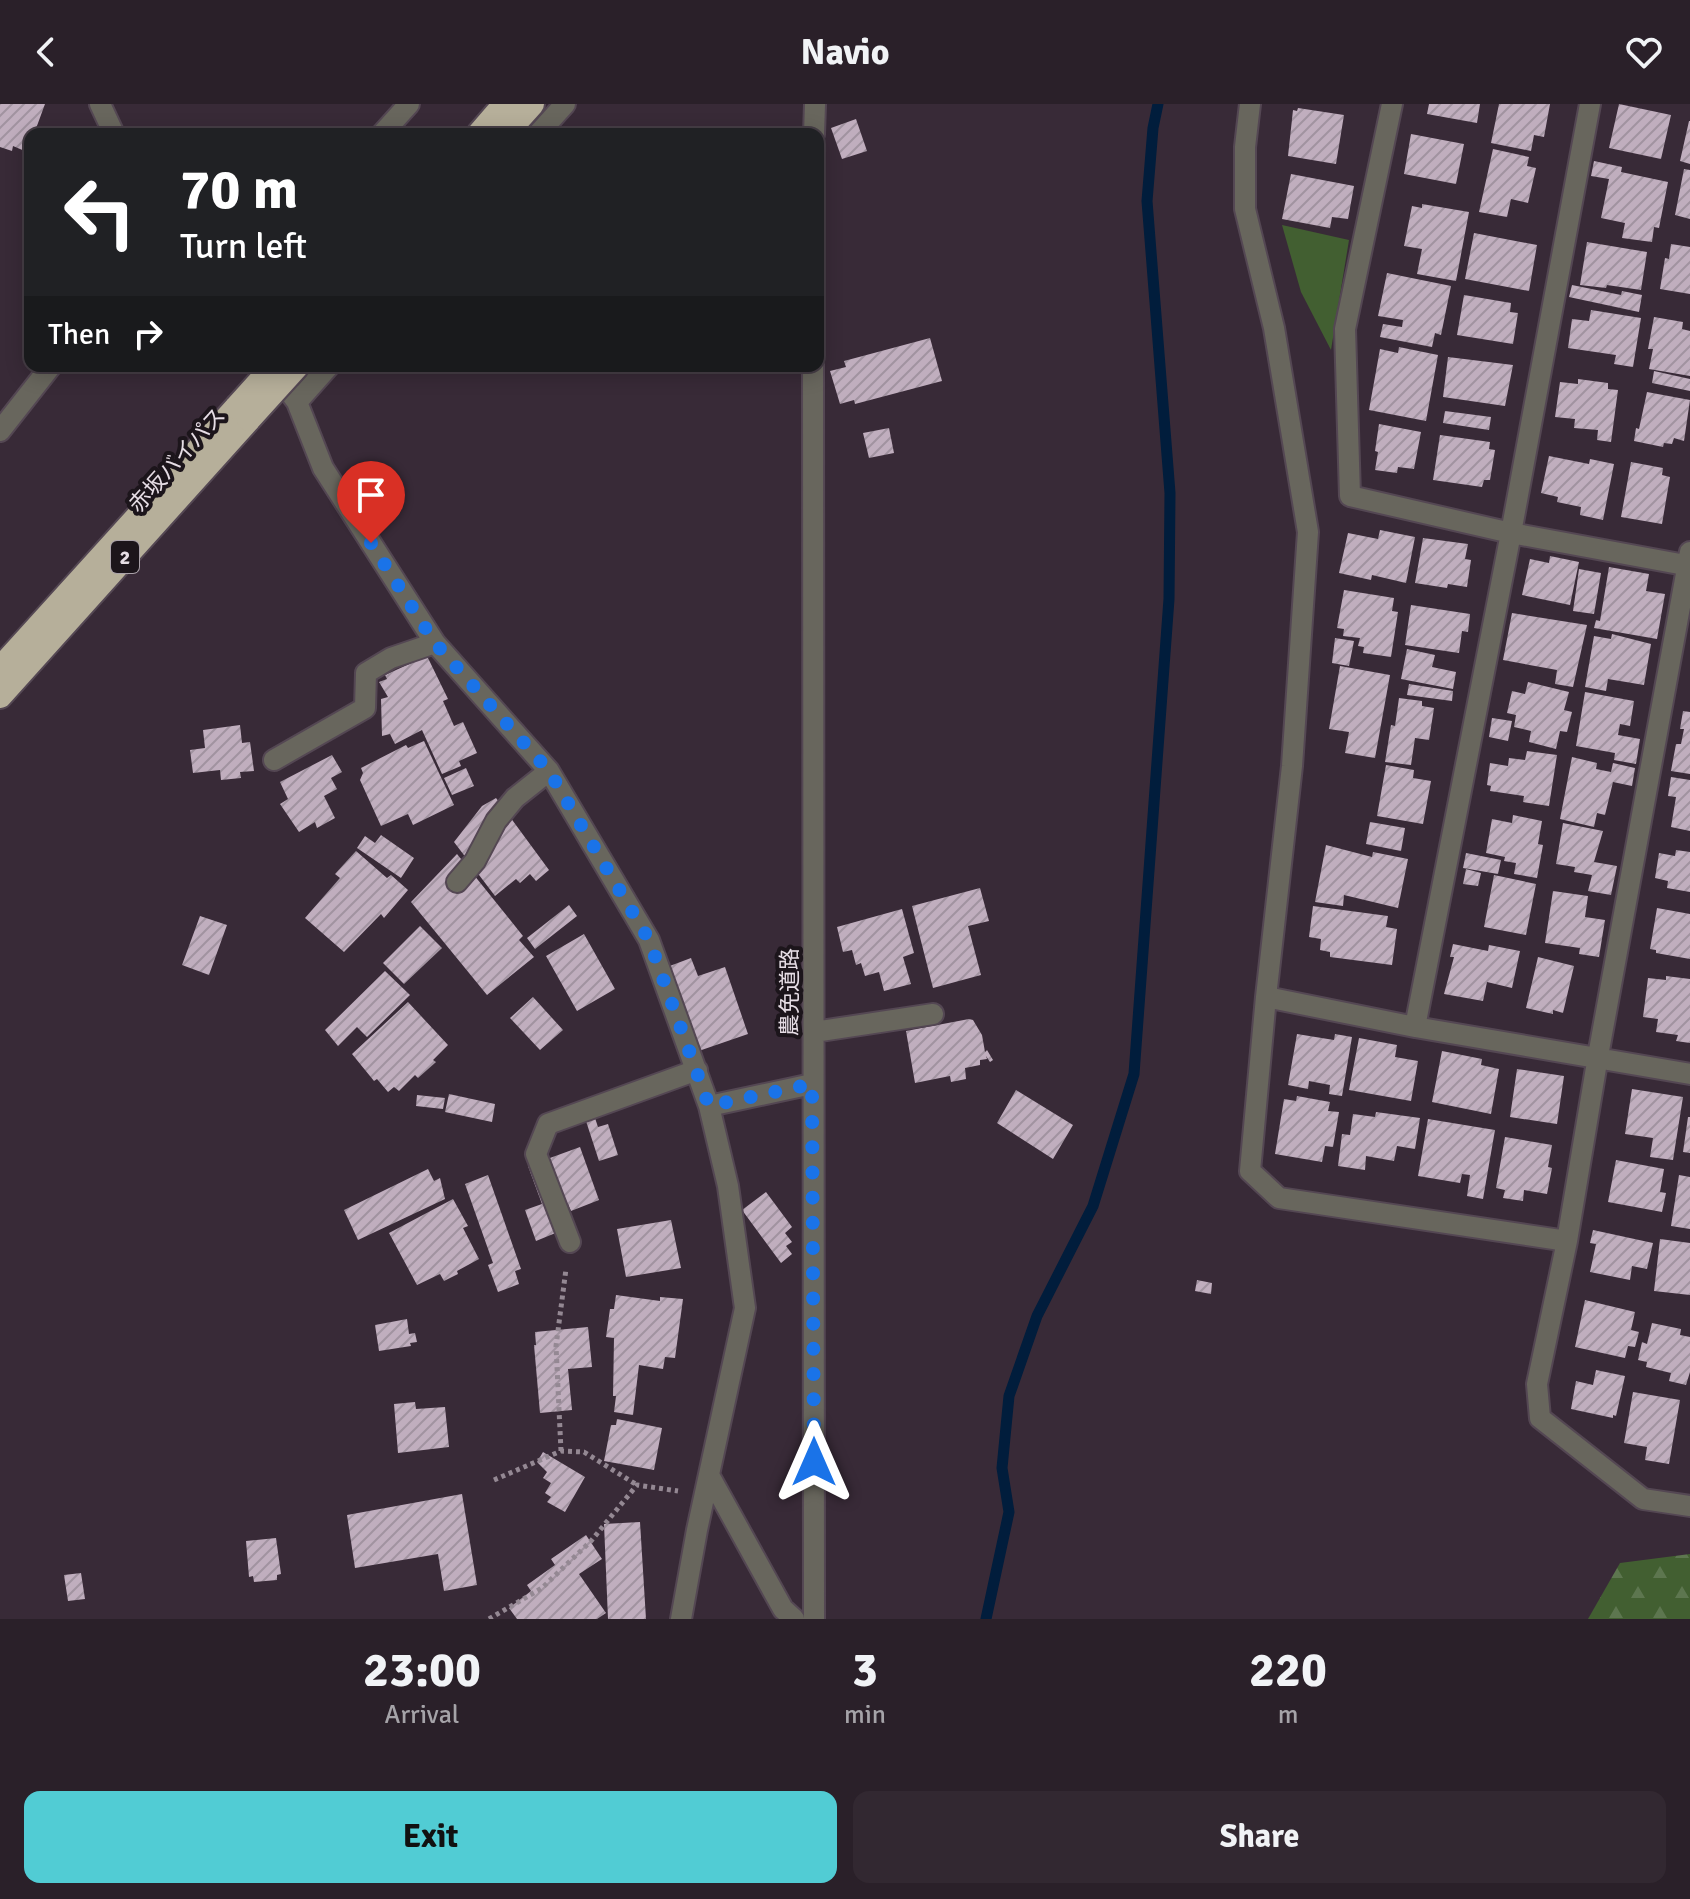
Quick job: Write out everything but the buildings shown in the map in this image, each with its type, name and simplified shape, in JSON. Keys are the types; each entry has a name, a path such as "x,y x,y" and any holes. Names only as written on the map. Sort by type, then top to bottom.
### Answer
{"highway":[{"path":"484,128 505,104"},
{"path":"510,128 532,104"},
{"name":"赤坂バイパス","path":"0,696 243,413 268,372"},
{"name":"赤坂バイパス","path":"0,669 243,413 290,372"}],"street":[{"path":"100,104 111,128"},
{"path":"387,128 409,104"},
{"path":"543,128 565,104"},
{"path":"814,128 815,104"},
{"path":"1250,104 1245,147 1245,209 1274,328 1308,532 1292,766 1250,1171 1279,1198 1567,1241"},
{"path":"1392,104 1345,329 1350,496 1511,533 1689,561 1567,1241 1537,1384 1540,1418 1643,1499 1690,1506"},
{"path":"1415,1027 1590,104"},
{"path":"0,431 46,372"},
{"path":"276,372 297,402 323,468 435,643 549,771 649,940 709,1106 728,1186 745,1308 681,1619"},
{"path":"297,402 324,372"},
{"name":"農免道路","path":"813,372 814,1619"},
{"path":"274,760 365,708 366,673 391,658 435,643"},
{"path":"457,882 475,861 496,821 515,798 549,771"},
{"path":"1266,997 1415,1027 1690,1074"},
{"path":"814,1032 933,1014"},
{"path":"570,1242 536,1154 548,1124 697,1070"},
{"path":"709,1106 812,1084"},
{"path":"709,1475 783,1609 794,1619"}],"path":[{"path":"561,1451 556,1346 570,1242"},
{"path":"494,1480 561,1451 584,1452 637,1485 705,1496"},
{"path":"489,1619 542,1588 591,1541 637,1485"}],"green space":[{"path":"1282,225 1349,240 1331,350 1301,292"},
{"path":"1690,1554 1690,1619 1588,1619 1620,1563"}],"waterway":[{"path":"986,1619 1009,1512 1002,1468 1009,1396 1037,1316 1093,1206 1134,1074 1169,599 1170,493 1147,201 1158,104"}],"route":[{"path":"371,543 435,643 549,771 649,940 709,1106 812,1084 814,1462"}]}
